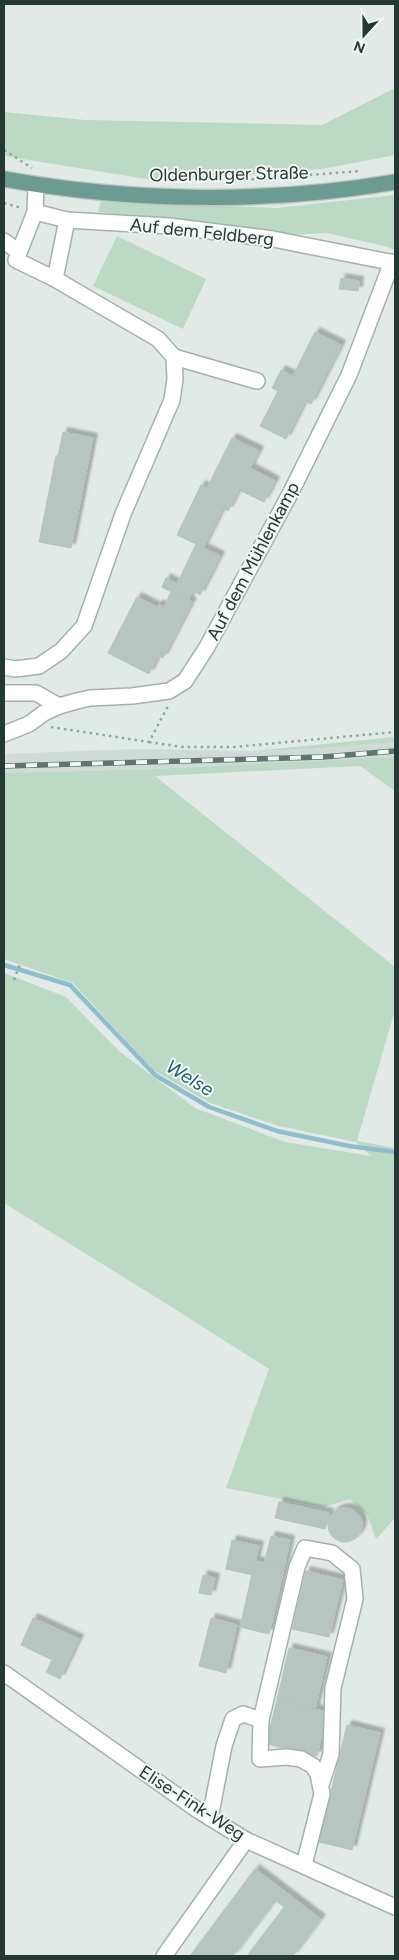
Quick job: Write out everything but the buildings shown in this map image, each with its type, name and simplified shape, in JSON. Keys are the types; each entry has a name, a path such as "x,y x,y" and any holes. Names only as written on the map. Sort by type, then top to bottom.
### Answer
{"main road":[{"name":"Oldenburger Straße","path":"4,179 36,185 162,196 226,197 347,189 395,182"}],"street":[{"path":"13,257 35,212 36,185"},
{"name":"Auf dem Feldberg","path":"35,212 67,220 169,226 263,238 393,263"},
{"path":"55,279 67,220"},
{"path":"4,241 13,257 55,279 158,339 174,357 257,381"},
{"name":"Auf dem Mühlenkamp","path":"179,685 185,681 206,647 299,475 350,375 393,263"},
{"path":"4,667 15,670 39,666 62,651 84,626 123,514 172,400 176,379 174,357"},
{"path":"4,734 30,724 44,713 58,706 90,698 132,696 170,691 179,685"},
{"path":"4,693 36,693 58,706"},
{"path":"304,1865 331,1754 333,1688 355,1600 352,1569 332,1553 305,1548 297,1567 261,1720 260,1759 287,1757 301,1759 313,1766 322,1785"},
{"name":"Elise-Fink-Weg","path":"4,1673 210,1818 246,1840 395,1907"},
{"path":"210,1818 224,1746 233,1719 243,1714 261,1720"},
{"path":"164,1956 246,1840"}],"path":[{"path":"4,150 32,168"},
{"path":"227,181 364,170"},
{"path":"149,742 179,685"},
{"path":"30,724 183,747 234,747 395,732"},
{"path":"14,980 20,964"}],"shaded area":[{"path":"395,742 395,757 368,760 4,773 4,754 134,749 254,751 310,749"}],"green space":[{"path":"395,88 395,155 322,169 159,181 4,156 4,112 85,120 322,125"},
{"path":"395,195 395,250 327,233 288,235 98,212 101,201 277,208"},
{"path":"117,236 206,279 183,329 93,286"},
{"path":"395,737 395,742 310,749 254,751"},
{"path":"395,757 395,791 360,766 155,776 395,967 395,1010 357,1141 395,1148 395,1518 376,1539 367,1514 350,1499 324,1507 226,1488 269,1369 4,1203 4,973 66,997 119,1051 195,1108 285,1142 371,1156 356,1142 279,1126 210,1103 153,1070 73,983 4,959 4,773 155,769"}],"waterway":[{"name":"Welse","path":"4,965 70,985 155,1075 209,1107 277,1131 349,1146 395,1152"}],"railway":[{"path":"4,766 323,757 395,751"}]}
